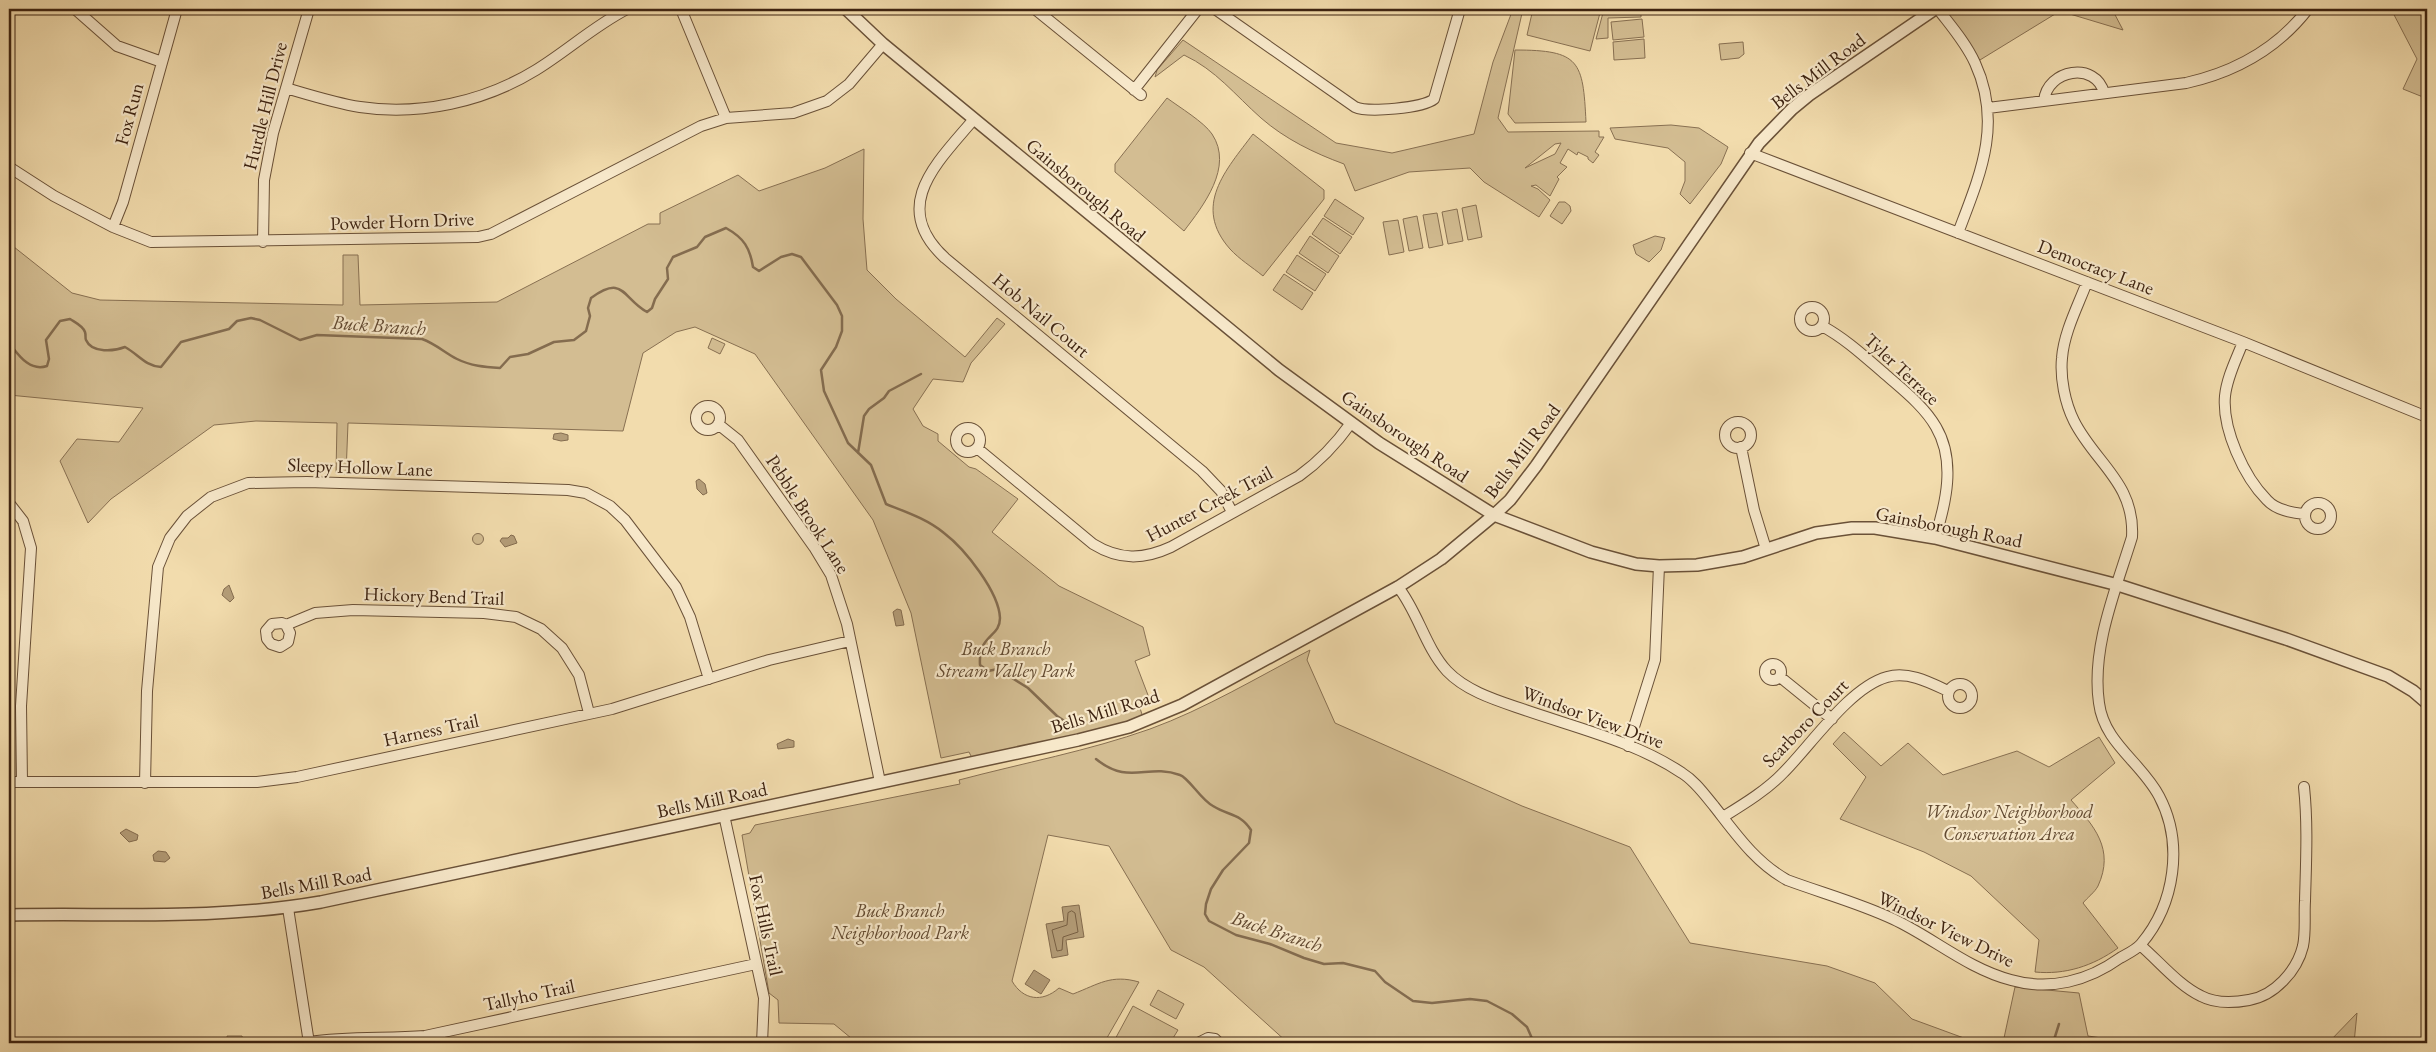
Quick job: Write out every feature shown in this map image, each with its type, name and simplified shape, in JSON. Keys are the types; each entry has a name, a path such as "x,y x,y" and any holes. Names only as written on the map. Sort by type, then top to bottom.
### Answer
{"street":[{"path":"75,9 116,46 162,62"},
{"name":"Fox Run","path":"113,227 123,202 177,9"},
{"name":"Hurdle Hill Drive","path":"263,242 264,180 273,133 309,9"},
{"path":"286,88 335,101 374,108 415,108 451,104 496,90 528,75 586,34 628,9"},
{"path":"681,9 726,118"},
{"name":"Gainsborough Road","path":"846,9 883,44 1250,348 1351,423 1417,468 1494,515 1591,552 1636,564 1659,566 1698,566 1743,557 1816,533 1852,528 1875,528 1935,538 2118,585 2286,639 2388,676 2413,691 2427,703"},
{"path":"1035,9 1137,93 1198,9"},
{"path":"1215,9 1355,107 1368,110 1424,105 1434,99 1460,9"},
{"path":"1937,9 1965,45 1975,63 1988,108 1986,151 1981,172 1958,233"},
{"name":"Bells Mill Road","path":"9,915 203,915 288,908 362,894 1078,740 1144,721 1200,696 1398,586 1441,559 1494,515 1510,500 1536,466 1750,154 1777,123 1809,95 1937,9"},
{"path":"1988,108 2186,83 2235,69 2252,60 2271,45 2294,26 2308,9"},
{"name":"Powder Horn Drive","path":"9,167 30,183 113,227 151,242 263,242 478,237 491,234 680,136 726,118 793,113 827,101 849,84 883,44"},
{"path":"2044,101 2045,90 2052,82 2063,75 2079,72 2092,75 2102,83 2104,93"},
{"name":"Hob Nail Court","path":"974,119 931,171 923,187 919,211 929,240 945,258 1202,471 1221,491 1232,512"},
{"name":"Democracy Lane","path":"1750,154 2243,342 2427,417"},
{"name":"Windsor View Drive","path":"1398,586 1410,602 1436,656 1448,672 1462,682 1500,701 1628,746 1657,758 1684,774 1698,786 1750,852 1774,873 1787,880 1892,918 1980,968 2010,980 2038,986 2064,984 2102,971 2140,945 2158,916 2169,892 2173,874 2173,849 2169,822 2159,796 2115,743 2103,722 2099,705 2096,678 2100,650 2132,537 2133,521 2130,506 2115,476 2074,421 2065,399 2062,376 2064,342 2087,282"},
{"name":"Tyler Terrace","path":"1822,326 1842,337 1912,397 1936,426 1945,450 1948,480 1944,510 1935,538"},
{"path":"2243,342 2228,381 2225,397 2226,423 2230,438 2246,470 2267,501 2288,512 2305,514"},
{"name":"Hunter Creek Trail","path":"977,448 1093,544 1115,555 1138,558 1154,555 1315,465 1335,444 1351,423"},
{"name":"Pebble Brook Lane","path":"718,424 738,440 822,560 837,590 850,641 880,782"},
{"path":"1741,447 1754,510 1766,549"},
{"name":"Sleepy Hollow Lane","path":"145,783 147,691 158,566 170,538 187,516 211,497 248,483 337,483 506,488 568,490 586,493 610,506 625,520 676,587 690,618 709,679"},
{"path":"9,502 23,521 31,548 21,706 22,782"},
{"path":"1628,746 1655,660 1659,566"},
{"name":"Hickory Bend Trail","path":"286,625 309,614 345,610 484,613 516,617 541,629 562,648 579,676 589,714"},
{"name":"Harness Trail","path":"9,782 258,782 297,777 647,700 777,658 850,641"},
{"name":"Scarboro Court","path":"1723,817 1752,799 1783,774 1832,719 1866,686 1888,676 1919,677 1948,691"},
{"path":"1780,677 1832,719"},
{"path":"2140,945 2188,988 2201,996 2216,1001 2233,1003 2256,999 2271,991 2293,968 2303,946 2308,826 2304,787"},
{"name":"Fox Hills Trail","path":"724,815 764,998 762,1043"},
{"path":"288,908 309,1043"},
{"name":"Tallyho Trail","path":"309,1043 359,1037 392,1039 425,1036 756,964"},
{"path":"1198,1043 1208,1038 1215,1039 1219,1043"}],"green space":[{"path":"1513,9 1523,9 1498,118 1508,132 1599,131 1599,137 1604,137 1595,152 1599,155 1593,163 1588,157 1578,152 1577,155 1568,149 1560,163 1567,167 1557,177 1559,179 1550,196 1536,185 1531,186 1538,189 1550,200 1539,217 1484,182 1470,168 1409,172 1355,191 1344,164 1311,150 1280,133 1261,118 1216,75 1195,61 1184,55 1155,77 1157,70 1183,40 1336,143 1392,153 1474,134 1493,62","holes":["1561,143 1555,154 1525,168 1555,144"]},
{"path":"1533,9 1601,9 1590,51 1527,35"},
{"path":"1604,9 1636,9 1636,12 1641,12 1641,17 1608,18 1608,38 1596,39"},
{"path":"1938,9 2112,9 2123,30 2060,11 1975,63"},
{"path":"2391,9 2427,9 2427,93 2423,97 2403,89 2417,59"},
{"path":"1642,19 1644,37 1613,40 1611,22"},
{"path":"1644,39 1645,58 1614,60 1613,42"},
{"path":"1743,42 1744,54 1739,58 1721,60 1719,44"},
{"path":"1515,50 1553,53 1565,57 1574,63 1583,85 1586,122 1515,123 1508,114"},
{"path":"1167,98 1208,129 1218,147 1220,160 1218,173 1207,198 1184,231 1115,172 1115,164"},
{"path":"1671,125 1699,128 1728,147 1721,164 1690,204 1680,194 1685,181 1685,162 1668,148 1615,139 1610,128"},
{"path":"1253,134 1324,190 1324,199 1263,276 1241,260 1230,249 1219,233 1214,218 1213,203 1217,189 1233,161"},
{"name":"Buck Branch Stream Valley Park","path":"864,149 863,219 867,270 896,299 965,357 997,318 1005,324 971,363 963,382 933,379 913,409 923,426 938,434 938,441 969,467 976,469 1018,499 992,532 1059,586 1143,627 1150,655 1135,661 1151,703 1140,708 1144,721 974,762 969,752 941,758 911,613 873,520 755,354 695,327 676,332 643,353 623,431 348,423 346,474 336,473 337,423 256,421 214,425 111,499 88,523 60,461 77,439 119,442 143,408 9,395 9,243 72,293 100,300 343,305 343,255 358,255 360,305 497,302 648,224 660,224 660,213 738,175 759,191 825,168"},
{"path":"1335,199 1364,218 1353,235 1324,216"},
{"path":"1559,202 1565,202 1570,206 1571,211 1562,224 1550,216"},
{"path":"1476,205 1482,237 1468,240 1462,208"},
{"path":"1457,209 1463,241 1448,244 1442,212"},
{"path":"1437,213 1443,245 1429,248 1423,215"},
{"path":"1417,216 1423,248 1409,251 1403,219"},
{"path":"1323,218 1352,237 1340,254 1312,234"},
{"path":"1398,220 1404,252 1389,255 1383,222"},
{"path":"1310,236 1339,256 1328,273 1299,253"},
{"path":"1655,236 1665,238 1661,250 1649,262 1636,254 1633,245"},
{"path":"1297,255 1326,274 1315,291 1286,272"},
{"path":"1284,274 1313,293 1302,310 1273,290"},
{"path":"712,338 725,344 720,354 708,348"},
{"path":"478,533 484,539 478,545 472,539"},
{"name":"Buck Branch Neighborhood Park","path":"1310,650 1307,660 1335,723 1522,806 1630,847 1690,943 1827,966 1875,983 1912,1019 1972,1041 2004,1038 2015,987 2079,993 2088,1036 2136,1043 1288,1043 1204,967 1171,950 1109,846 1048,835 1012,981 1027,996 1033,997 1046,996 1059,988 1073,994 1105,981 1121,979 1139,982 1104,1043 1015,1043 998,1038 996,1043 857,1043 834,1024 779,1023 778,1000 769,993 742,835 750,833 755,825 960,784 959,780 1127,737 1191,712"},
{"name":"Windsor Neighborhood Conservation Area","path":"1844,732 1881,766 1908,743 1943,775 2017,751 2049,767 2099,737 2115,763 2071,800 2094,829 2103,849 2103,873 2098,886 2083,903 2118,948 2099,960 2078,968 2057,972 2035,972 2039,940 1971,876 1924,852 1840,819 1866,777 1833,744"},
{"path":"1158,990 1184,1004 1176,1019 1150,1005"},
{"path":"1133,1006 1178,1030 1170,1043 1113,1043"},
{"path":"2357,1013 2354,1043 2328,1043"},
{"path":"227,1036 242,1036 244,1043 228,1043"}],"water":[{"path":"554,434 568,435 568,440 553,439"},
{"path":"699,479 705,484 707,493 703,495 697,489 696,481"},
{"path":"511,535 514,536 517,543 505,547 500,541 502,538 508,538"},
{"path":"229,585 234,598 230,602 222,595 224,589"},
{"path":"897,609 901,610 904,625 896,626 893,612"},
{"path":"788,739 794,741 794,747 778,749 777,744"},
{"path":"126,829 138,835 137,840 129,842 120,833"},
{"path":"158,851 166,852 170,858 165,862 154,861 153,855"},
{"path":"1079,905 1084,937 1066,940 1068,955 1052,958 1046,924 1064,921 1062,907"},
{"path":"1034,970 1050,980 1041,994 1025,984"}],"waterway":[{"name":"Buck Branch","path":"9,343 20,357 29,364 41,367 47,366 49,359 46,340 60,321 70,319 83,328 86,340 93,348 116,350 125,347 146,362 161,367 181,342 229,329 237,321 251,318 260,320 300,340 317,335 422,339 462,361 478,366 500,368 510,357 528,354 554,342 574,340 586,331 590,316 588,308 591,298 602,291 617,288 647,312 652,308 655,299 668,279 667,268 673,257 697,247 705,237 726,228 742,240 748,249 753,267 759,271 781,257 792,254 801,257 837,305 842,316 842,331 836,347 821,370 824,391 848,443 871,465 886,504 909,513 944,533 961,549 980,572 994,596 1000,618 997,629 982,647 980,665 988,671 998,669 1028,688 1057,716 1075,728"},
{"path":"858,453 864,416 869,409 884,398 889,391 921,374"},
{"name":"Buck Branch","path":"1096,759 1108,767 1128,773 1158,771 1180,775 1209,803 1243,820 1247,824 1251,830 1249,843 1223,870 1211,889 1205,914 1209,921 1236,935 1270,944 1304,958 1324,964 1343,963 1375,971 1385,982 1413,1001 1432,1003 1470,999 1487,1001 1512,1014 1527,1027 1534,1043"},
{"path":"2053,1043 2059,1024"}]}
